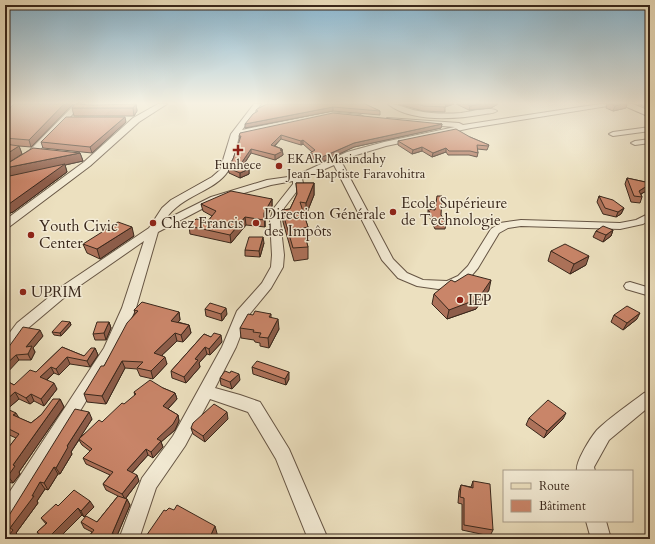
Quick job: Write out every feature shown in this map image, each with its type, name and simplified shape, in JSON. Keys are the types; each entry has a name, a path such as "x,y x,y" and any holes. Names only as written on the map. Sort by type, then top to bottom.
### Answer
{"street":[{"path":"5,171 37,152 56,129"},
{"path":"5,225 90,161 125,129"},
{"path":"5,516 110,350 128,308 153,230 166,210 175,202 214,179 224,171 228,162 235,134 239,129"},
{"path":"235,134 257,129"},
{"path":"5,349 22,326 68,288 153,230 205,202 225,194 270,182 297,178 350,154 374,146 455,129"},
{"path":"613,134 647,129"},
{"path":"635,143 650,141"},
{"path":"19,150 37,152"},
{"path":"78,157 90,161"},
{"path":"65,168 90,161"},
{"path":"336,161 388,260 406,277 427,285 452,284 463,279 474,266 495,230 506,225 521,223 620,226 639,222 650,216"},
{"path":"129,539 148,484 179,442 229,347 242,314 267,285 277,267 278,255 275,220 280,208 296,186 297,178"},
{"path":"630,286 650,292"},
{"path":"205,391 240,401 254,407 283,455 318,539"},
{"path":"586,470 585,466 603,435 650,397"},
{"path":"596,522 601,539"}],"building":[{"path":"5,129 39,129 29,140 5,138"},
{"path":"54,129 111,129 90,147 41,142"},
{"path":"257,129 417,129 354,143 322,157 310,153 315,150 303,140 301,141 281,135 271,145 282,149 280,150 283,151 275,155 251,149 240,165 249,169 240,173 228,168 233,159 241,136 239,136 240,133"},
{"path":"457,129 489,145 477,145 478,153 470,151 449,151 446,148 433,153 422,147 413,150 398,141"},
{"path":"5,144 19,146 5,155"},
{"path":"33,148 80,153 5,168 5,165"},
{"path":"65,164 9,204 5,205 5,177"},
{"path":"627,178 650,183 639,191 642,197 634,196"},
{"path":"296,183 314,183 306,203 300,202 308,227 303,228 308,247 293,248 282,210 290,209 297,194"},
{"path":"231,191 272,199 264,213 264,220 245,217 230,235 189,226 196,219 208,221 216,211 201,204"},
{"path":"437,196 442,196 441,215 446,224 436,225 428,209 435,210"},
{"path":"599,196 613,200 624,208 618,212 605,208"},
{"path":"118,222 132,227 97,249 83,244"},
{"path":"603,226 613,230 606,235 596,231"},
{"path":"249,237 263,237 259,251 245,250"},
{"path":"565,244 589,256 574,264 551,251"},
{"path":"468,274 491,280 478,299 449,310 434,294 451,280 455,282"},
{"path":"142,302 179,312 171,321 189,325 181,335 175,333 154,353 165,357 151,371 137,368 143,362 122,361 102,396 84,394 101,366 104,366 127,323 138,311 134,310"},
{"path":"210,303 226,308 221,314 205,309"},
{"path":"627,306 640,313 627,323 614,315"},
{"path":"255,311 271,314 269,317 278,319 268,338 259,337 261,333 253,332 254,330 240,328 248,314 253,315"},
{"path":"62,321 70,322 60,333 52,332"},
{"path":"97,322 109,322 104,333 93,334"},
{"path":"23,327 40,330 26,347 32,346 28,354 16,355 5,365 5,351"},
{"path":"214,333 221,335 209,349 205,347 195,359 198,360 184,377 171,371 204,334 211,337"},
{"path":"62,347 84,356 91,348 95,348 87,361 67,357 56,369 51,367 40,377 54,383 41,399 31,394 26,398 15,392 5,401 5,380 14,385 30,370 36,372"},
{"path":"257,361 289,372 285,379 252,367"},
{"path":"225,371 230,373 231,371 239,374 230,382 220,378"},
{"path":"150,380 175,393 163,406 178,415 173,424 157,439 161,441 151,452 146,449 127,470 137,475 122,494 103,484 113,472 83,458 92,449 79,439 99,420 102,422 122,403 124,404 136,394 134,392"},
{"path":"53,399 60,399 13,465 15,466 8,476 5,475 5,452 19,434 5,427 5,408 16,413 13,415 31,423 41,415"},
{"path":"548,400 566,413 547,431 529,418"},
{"path":"214,404 227,412 203,436 191,428 193,423"},
{"path":"75,409 89,412 67,446 68,447 56,468 54,467 44,483 40,482 32,496 34,496 10,528 13,530 5,539 5,518 8,517"},
{"path":"473,481 490,484 493,530 464,525 464,498 460,497 461,485 473,488"},
{"path":"74,490 90,501 81,511 78,508 47,539 45,539 37,532 47,523 41,518 56,504 58,506"},
{"path":"118,496 127,499 112,534 114,534 112,539 87,539 94,530 81,522 86,516 97,522"},
{"path":"177,505 215,526 209,539 144,539 164,510 166,511 169,508 174,510"}],"place":[{"name":"Funhece","path":"238,150"},
{"name":"EKAR Masindahy Jean-Baptiste Faravohitra","path":"279,166"},
{"name":"Ecole Supérieure de Technologie","path":"393,212"},
{"name":"Chez Francis","path":"153,223"},
{"name":"Direction Générale des Impôts","path":"256,223"},
{"name":"Youth Civic Center","path":"31,235"},
{"name":"UPRIM","path":"23,292"},
{"name":"IEP","path":"460,300"}]}
